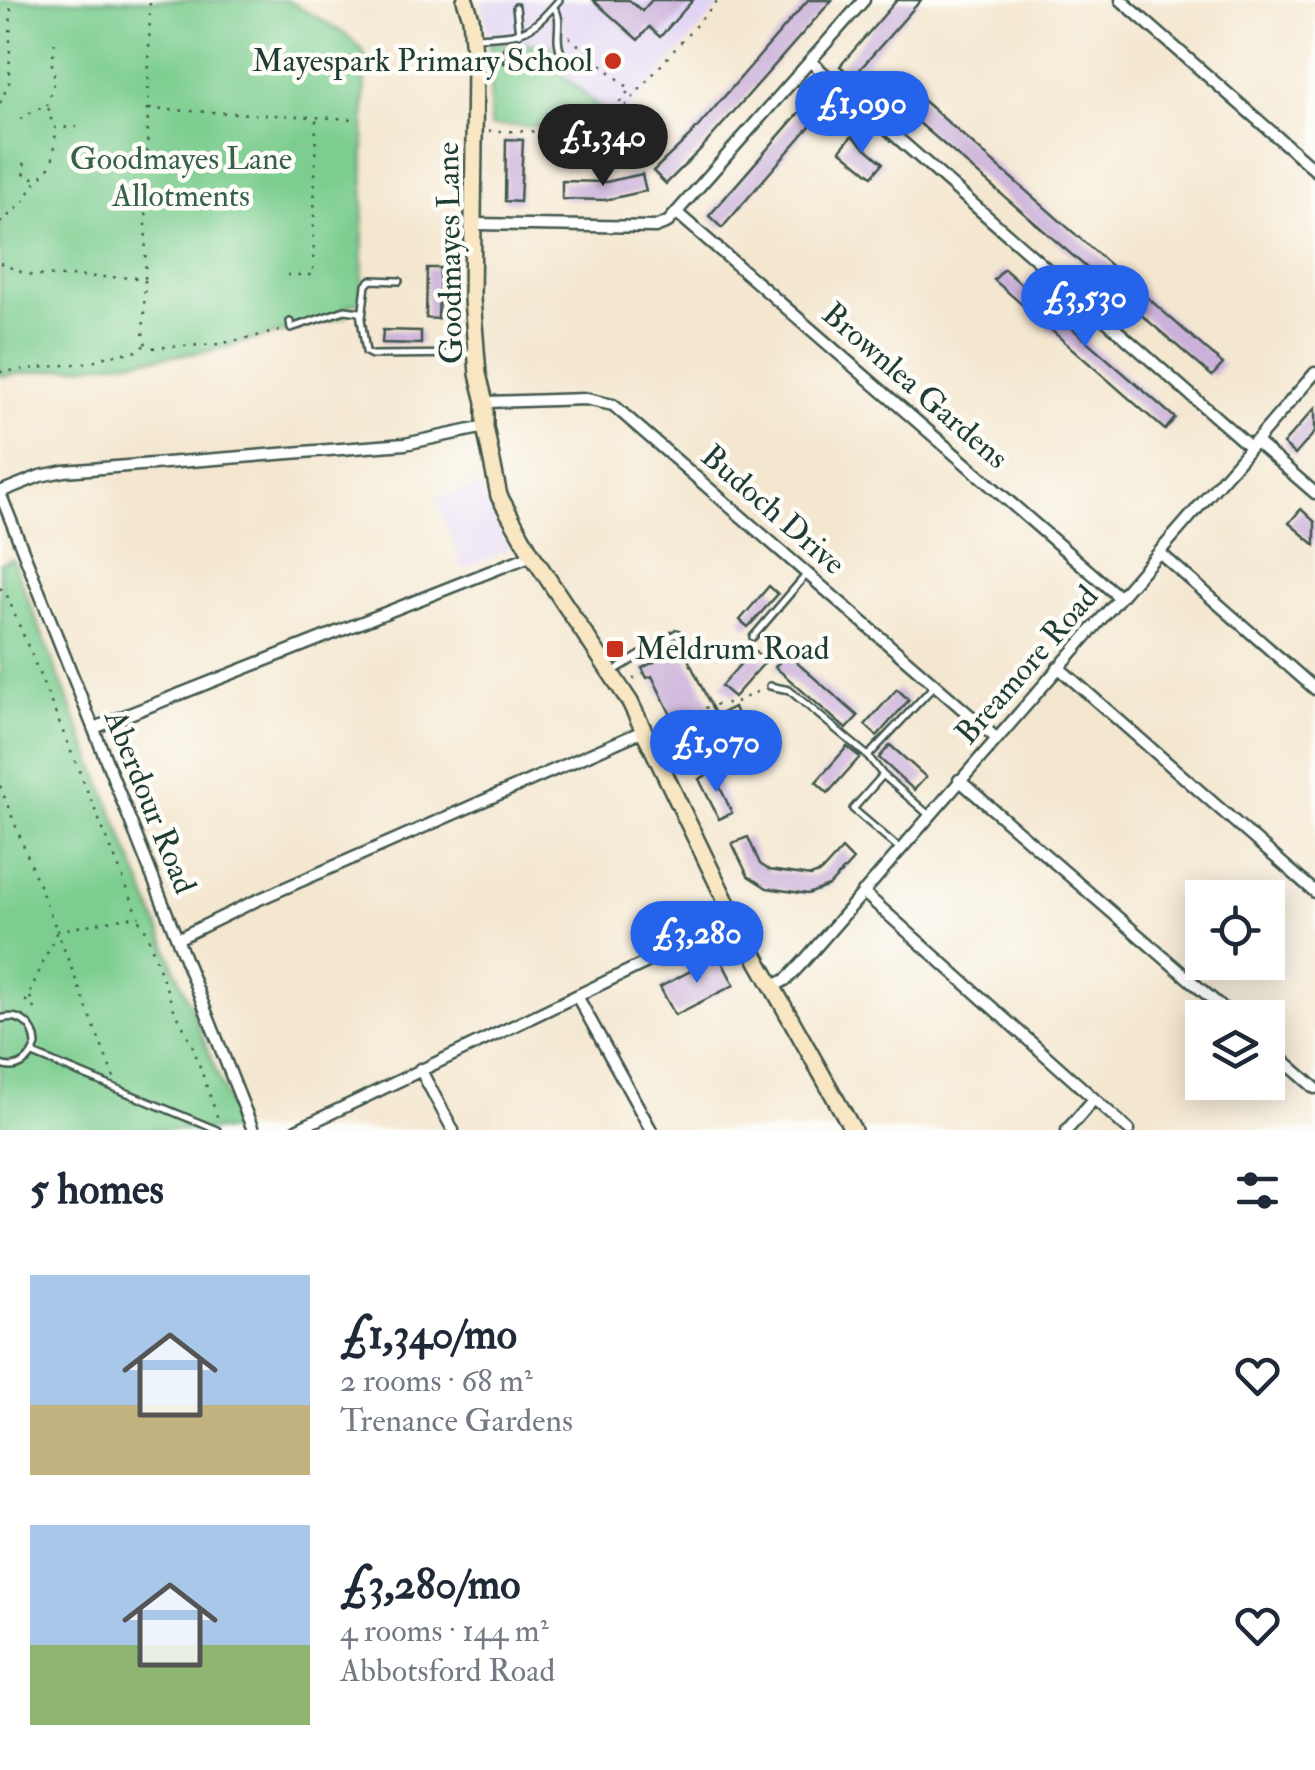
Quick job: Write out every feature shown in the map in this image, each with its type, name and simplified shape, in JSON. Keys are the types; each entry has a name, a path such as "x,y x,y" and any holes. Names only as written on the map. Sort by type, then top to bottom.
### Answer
{"main road":[{"name":"Goodmayes Lane","path":"465,0 474,37 472,299 485,402 484,427 499,496 532,555 612,672 646,733 735,920 853,1130"}],"street":[{"path":"474,224 655,226 668,222 864,0"},
{"path":"1122,0 1315,170"},
{"path":"811,62 1253,444 1315,493"},
{"name":"Brownlea Gardens","path":"678,213 1119,598"},
{"name":"Breamore Road","path":"774,986 787,979 1315,373"},
{"name":"Budoch Drive","path":"485,402 586,399 613,406 996,738"},
{"path":"0,492 64,471 405,444 484,427"},
{"name":"Aberdour Road","path":"0,492 254,1130"},
{"path":"1159,552 1315,688"},
{"path":"94,728 532,555"},
{"path":"1058,667 1315,892"},
{"path":"177,938 646,733"},
{"path":"960,780 1213,1000"},
{"path":"863,892 1130,1130"},
{"path":"296,1130 735,920"},
{"path":"577,996 651,1130"},
{"path":"1285,1062 1315,1088"},
{"path":"420,1069 453,1130"},
{"path":"1067,1130 1094,1100"}],"lane":[{"path":"474,37 519,34 536,27 560,0"},
{"path":"516,6 519,34"},
{"path":"554,7 559,18 561,52"},
{"path":"362,318 366,285 372,280 398,280"},
{"path":"291,325 346,310 360,312 366,352 372,355 476,354"},
{"path":"752,637 808,573"},
{"path":"612,672 677,633"},
{"path":"868,756 935,685"},
{"path":"770,686 789,690 868,756 883,776 929,815"},
{"path":"883,776 853,809 900,849"},
{"path":"0,1019 17,1018 30,1026 35,1036 33,1054 17,1067 0,1065"},
{"path":"33,1054 219,1130"}],"path":[{"path":"0,103 9,83 10,0"},
{"path":"0,372 93,362 142,349 150,0"},
{"path":"474,131 604,130 718,0"},
{"path":"564,32 630,90 619,102"},
{"path":"55,40 55,80 46,103 51,124 56,128 77,127"},
{"path":"20,119 47,108"},
{"path":"147,108 355,119"},
{"path":"287,275 313,276 316,117"},
{"path":"0,223 23,203 53,162 56,128"},
{"path":"24,163 23,174 38,179"},
{"path":"0,263 28,275 145,278"},
{"path":"143,341 150,348 219,344 291,325"},
{"path":"0,588 6,593 63,739 144,926 173,1006 192,1044 219,1130"},
{"path":"634,679 642,674"},
{"path":"646,733 770,686"},
{"path":"0,786 114,1079 112,1085"},
{"path":"57,931 138,919"},
{"path":"17,1018 57,931"},
{"path":"28,997 33,999 34,1006 30,1026"}],"shaded area":[{"name":"Mayespark Primary School","path":"482,0 725,0 617,123 551,65 549,44 490,43"},
{"path":"479,486 510,549 463,569 436,498"}],"green space":[{"name":"Goodmayes Lane Allotments","path":"0,0 287,0 347,35 363,51 365,59 362,301 345,307 347,316 205,352 0,376"},
{"path":"490,43 549,44 558,57 552,65 610,117 598,127 490,126"},
{"path":"12,559 238,1126 236,1130 0,1130 0,563"}],"building":[{"path":"593,0 629,0 642,11 652,0 693,0 660,37 649,27 638,40"},
{"path":"808,0 832,0 666,184 653,171 690,136"},
{"path":"897,0 921,0 853,77 840,66"},
{"path":"503,48 517,48 518,63 503,63"},
{"path":"901,81 1223,364 1212,376 888,96"},
{"path":"817,92 830,103 722,228 709,216"},
{"path":"852,136 883,163 872,176 840,150"},
{"path":"506,139 523,140 520,202 505,201"},
{"path":"642,174 646,191 605,200 562,199 562,181 606,182"},
{"path":"427,268 440,268 438,319 426,318"},
{"path":"1004,269 1175,418 1165,430 994,280"},
{"path":"383,330 421,331 421,344 382,343"},
{"path":"1315,408 1315,432 1295,455 1283,444"},
{"path":"1301,509 1315,522 1315,545 1289,523"},
{"path":"769,586 778,594 748,627 740,620"},
{"path":"753,650 766,661 734,697 721,686"},
{"path":"684,651 716,716 734,707 748,742 702,765 678,714 672,717 652,676 647,678 642,668"},
{"path":"787,654 858,716 846,729 775,667"},
{"path":"897,689 909,700 877,736 865,725"},
{"path":"890,745 926,777 914,790 879,758"},
{"path":"847,747 860,757 828,793 816,782"},
{"path":"713,772 732,813 719,819 699,779"},
{"path":"748,837 760,864 769,870 811,876 821,872 842,849 853,860 829,886 808,894 767,888 748,876 732,843"},
{"path":"719,956 734,985 675,1015 660,987"}],"place":[{"name":"Mayespark Primary School","path":"613,61"},
{"name":"Meldrum Road","path":"615,649"}]}
